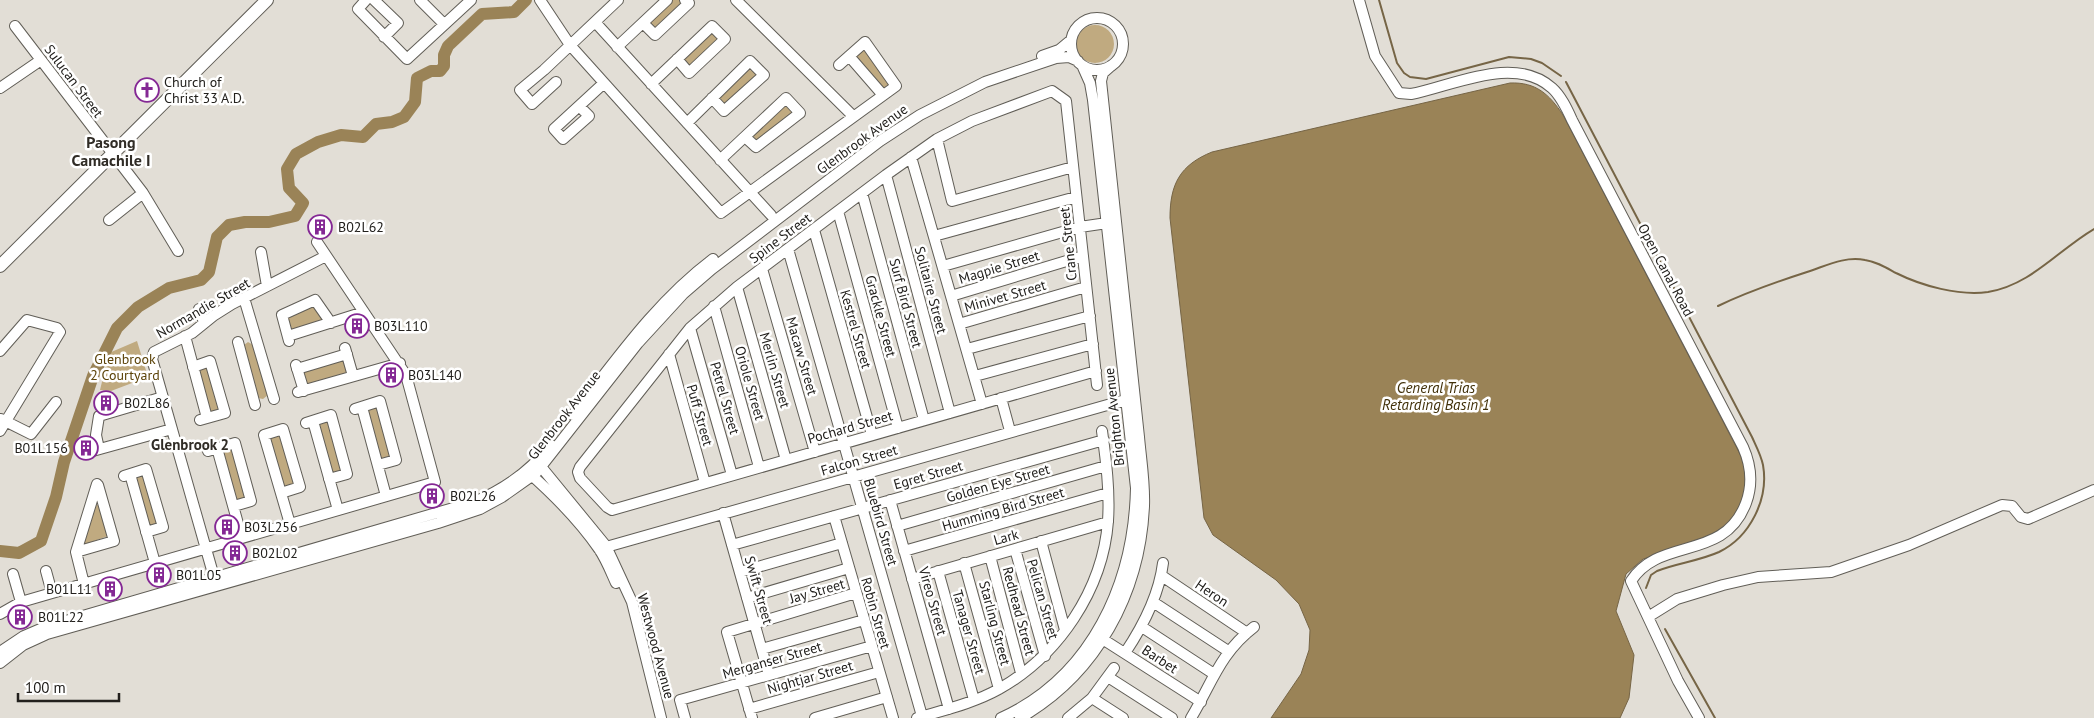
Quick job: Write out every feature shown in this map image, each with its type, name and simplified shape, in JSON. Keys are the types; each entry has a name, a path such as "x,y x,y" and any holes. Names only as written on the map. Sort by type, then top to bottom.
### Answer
{"main road":[{"path":"0,266 267,0"}],"street":[{"path":"366,0 358,9 406,60 471,0"},
{"path":"374,0 398,23 384,37"},
{"path":"421,0 444,24"},
{"path":"540,0 570,45 721,213 882,94 896,86 865,42 839,65"},
{"path":"544,70 558,84 532,104 520,90 544,70 618,0"},
{"path":"617,46 667,0"},
{"path":"643,23 655,35 689,3 686,0"},
{"path":"736,0 853,116"},
{"name":"Open Canal Road","path":"1359,0 1375,56 1399,93 1418,93 1489,74 1508,72 1534,77 1553,88 1566,107 1740,440 1749,463 1750,483 1745,505 1736,522 1713,540 1660,557 1645,566 1638,579 1642,594 1642,605 1678,681 1699,718"},
{"path":"1099,18 1112,22 1122,35 1123,46 1121,55 1112,65 1097,70 1080,63 1072,48 1071,40 1074,31 1084,21 1099,18"},
{"path":"595,22 771,215"},
{"name":"Sulucan Street","path":"15,26 143,193 178,251"},
{"path":"651,84 677,59 712,26 725,39 689,73 677,59"},
{"name":"Glenbrook Avenue","path":"539,464 632,338 662,304 709,262 877,136 918,109 982,76 1059,50 1071,40"},
{"path":"849,56 882,94"},
{"name":"Glenbrook Avenue","path":"0,663 22,645 47,634 472,512 502,497 539,464 638,343 675,302 712,269 872,146 920,115 984,82 1056,58 1069,57 1080,63"},
{"path":"0,88 41,60"},
{"path":"687,123 712,98 750,61 764,75 724,112 712,98"},
{"name":"Brighton Avenue","path":"1020,718 1058,690 1086,663 1104,640 1124,601 1132,578 1143,519 1144,492 1106,223 1092,91 1087,73 1080,63"},
{"name":"Brighton Avenue","path":"1001,718 1032,701 1064,673 1094,638 1114,601 1125,572 1136,488 1130,398 1101,81 1103,73 1112,65"},
{"path":"579,106 604,83"},
{"name":"Crane Street","path":"1052,91 1066,101 1097,385"},
{"name":"Spine Street","path":"612,510 606,507 580,478 578,472 580,467 690,328 737,287 937,139 984,116 1052,91"},
{"path":"720,160 786,98 800,113 756,147 745,137"},
{"path":"937,139 952,202 1073,167"},
{"path":"911,157 982,404"},
{"name":"Solitaire Street","path":"886,175 950,413"},
{"path":"109,220 143,193"},
{"name":"Surf Bird Street","path":"862,193 924,420"},
{"path":"934,236 1076,197"},
{"name":"Grackle Street","path":"838,211 898,428"},
{"path":"942,266 1080,227 1106,223"},
{"name":"Kestrel Street","path":"814,230 872,435"},
{"path":"0,614 21,602 435,482 406,375 400,363 316,242"},
{"name":"Bluebird Street","path":"788,249 844,443 919,717"},
{"path":"261,252 267,286"},
{"name":"Normandie Street","path":"163,397 152,359 154,352 192,333 222,310 326,256"},
{"name":"Magpie Street","path":"951,296 1083,256"},
{"name":"Macaw Street","path":"762,269 815,452"},
{"name":"Merlin Street","path":"737,287 786,460"},
{"name":"Minivet Street","path":"959,324 1086,287"},
{"path":"244,298 276,399 253,405 235,343 255,337"},
{"path":"331,323 315,300 282,315 289,339 364,312"},
{"name":"Oriole Street","path":"714,306 759,468"},
{"path":"199,309 204,322"},
{"path":"967,349 1090,316"},
{"path":"0,351 27,320 57,328 60,332 3,420 0,431"},
{"name":"Petrel Street","path":"690,328 732,475"},
{"path":"185,336 204,419 225,413 210,361 193,367"},
{"path":"975,376 1093,344"},
{"path":"353,376 346,351 297,367 301,392 400,363"},
{"name":"Puff Street","path":"669,354 705,483"},
{"name":"Pochard Street","path":"612,510 1096,371"},
{"path":"172,428 94,451 98,416 163,397 172,428 214,577"},
{"path":"1001,398 1010,432"},
{"name":"Falcon Street","path":"603,548 1130,398"},
{"path":"3,420 31,434 56,402"},
{"path":"378,465 396,460 380,402 358,408 378,465 386,496"},
{"path":"329,479 347,474 331,415 309,422 338,510"},
{"path":"281,493 300,488 282,429 264,435 290,524"},
{"name":"Egret Street","path":"732,545 890,500 1103,435 1106,466"},
{"path":"234,506 252,501 235,443 213,449 234,506 242,538"},
{"name":"Westwood Avenue","path":"539,464 603,548 632,602 662,718"},
{"path":"919,717 949,709 999,689 1044,656 1065,630 1081,607 1093,583 1102,556 1108,522 1106,466"},
{"name":"Golden Eye Street","path":"897,526 1106,466"},
{"path":"146,532 163,527 146,469 127,475 155,563"},
{"name":"Glenbrook Avenue","path":"0,652 24,636 45,627 474,502 530,473"},
{"name":"Westwood Avenue","path":"530,473 547,487 603,548 627,604 655,718"},
{"path":"76,552 114,541 97,484 76,552 84,584"},
{"path":"1648,617 1677,598 1723,585 1758,577 1831,572 1909,545 2002,505 2012,506 2021,517 2028,520 2094,490"},
{"name":"Humming Bird Street","path":"904,551 1108,493"},
{"name":"Vireo Street","path":"890,500 949,709"},
{"name":"Swift Street","path":"723,513 769,675"},
{"name":"Robin Street","path":"834,516 892,718"},
{"name":"Lark","path":"912,578 1108,522"},
{"path":"1040,541 1065,630"},
{"path":"740,572 842,542"},
{"name":"Pelican Street","path":"1014,549 1044,656"},
{"name":"Redhead Street","path":"990,556 1021,673"},
{"path":"1125,653 1142,627 1153,602 1162,576 1164,563"},
{"name":"Starling Street","path":"964,564 999,689"},
{"path":"747,598 849,568"},
{"path":"46,571 52,593"},
{"name":"Tanager Street","path":"938,571 974,700"},
{"path":"13,574 21,602"},
{"name":"Heron","path":"1162,576 1251,630 1228,651"},
{"name":"Jay Street","path":"742,683 727,632 856,594"},
{"path":"1153,602 1228,651 1192,718"},
{"path":"762,649 864,620"},
{"path":"1142,627 1214,674"},
{"name":"Barbet","path":"1104,640 1201,702"},
{"name":"Merganser Street","path":"685,718 680,700 872,646"},
{"name":"Nightjar Street","path":"751,713 879,672"},
{"path":"1072,717 1092,698 1111,672 1172,718"},
{"path":"742,683 751,713"},
{"path":"816,718 887,698"},
{"path":"1092,698 1123,718"}],"green space":[{"path":"670,0 682,0 683,2 654,30 649,21"},
{"path":"1095,25 1109,30 1114,44 1109,58 1095,63 1081,58 1076,44 1081,30"},
{"path":"712,33 717,37 717,41 692,66 688,66 683,58"},
{"path":"865,49 892,83 885,90 857,62 855,55 858,50"},
{"path":"748,69 756,73 756,77 724,105 719,101 719,96"},
{"path":"787,104 793,112 756,141 753,135 780,106"},
{"path":"314,305 323,318 322,320 294,330 290,329 287,316"},
{"name":"Glenbrook 2 Courtyard","path":"137,341 148,377 111,391 100,390 109,353"},
{"path":"248,342 255,346 268,395 263,399 258,398 244,345"},
{"path":"342,360 347,362 347,374 309,385 306,384 302,374 304,372"},
{"path":"200,369 207,369 219,409 211,413 198,373"},
{"path":"375,408 378,411 390,456 381,460 367,410"},
{"path":"327,421 342,469 335,474 331,472 318,423"},
{"path":"279,435 294,482 293,486 283,487 269,439"},
{"path":"231,449 245,497 241,501 235,500 222,451"},
{"path":"144,474 157,524 150,526 135,476"},
{"path":"100,505 108,536 86,544 84,542 94,506"}],"water":[{"name":"General Trias Retarding Basin 1","path":"1510,83 1535,87 1547,95 1563,115 1742,458 1747,477 1745,493 1739,509 1727,525 1694,545 1643,559 1626,574 1616,611 1634,655 1629,698 1620,718 1271,718 1301,674 1309,650 1310,630 1299,604 1276,580 1213,535 1204,518 1170,218 1170,206 1175,186 1179,177 1192,163 1212,152"}],"waterway":[{"path":"0,551 19,553 41,541 56,497 64,462 93,376 117,328 138,307 169,288 201,280 209,272 217,237 229,225 245,222 269,222 295,216 303,203 289,188 287,169 296,154 318,142 341,135 363,137 376,124 392,122 404,117 415,102 417,78 431,71 440,71 444,66 444,55 448,46 482,14 514,12 526,0"},
{"path":"1379,0 1397,63 1404,73 1410,77 1426,79 1509,57 1531,59 1542,63 1561,76"},
{"path":"1566,82 1752,437 1763,465 1764,478 1760,504 1755,516 1740,537 1719,552 1657,571 1651,575 1646,588"},
{"path":"1718,306 1773,283 1835,262 1850,259 1873,262 1906,278 1941,289 1965,293 1988,292 2003,288 2031,275 2094,229"},
{"path":"1665,629 1715,718"}],"place":[{"name":"Church of Christ 33 A.D.","path":"147,90"},
{"name":"B02L62","path":"320,227"},
{"name":"B03L110","path":"357,326"},
{"name":"B03L140","path":"391,375"},
{"name":"B02L86","path":"106,403"},
{"name":"B01L156","path":"86,448"},
{"name":"B02L26","path":"432,496"},
{"name":"B03L256","path":"227,527"},
{"name":"B02L02","path":"235,553"},
{"name":"B01L05","path":"159,575"},
{"name":"B01L11","path":"110,589"},
{"name":"B01L22","path":"20,617"}],"district":[{"name":"Pasong Camachile I","path":"111,151"},
{"name":"Glenbrook 2","path":"190,444"}]}
